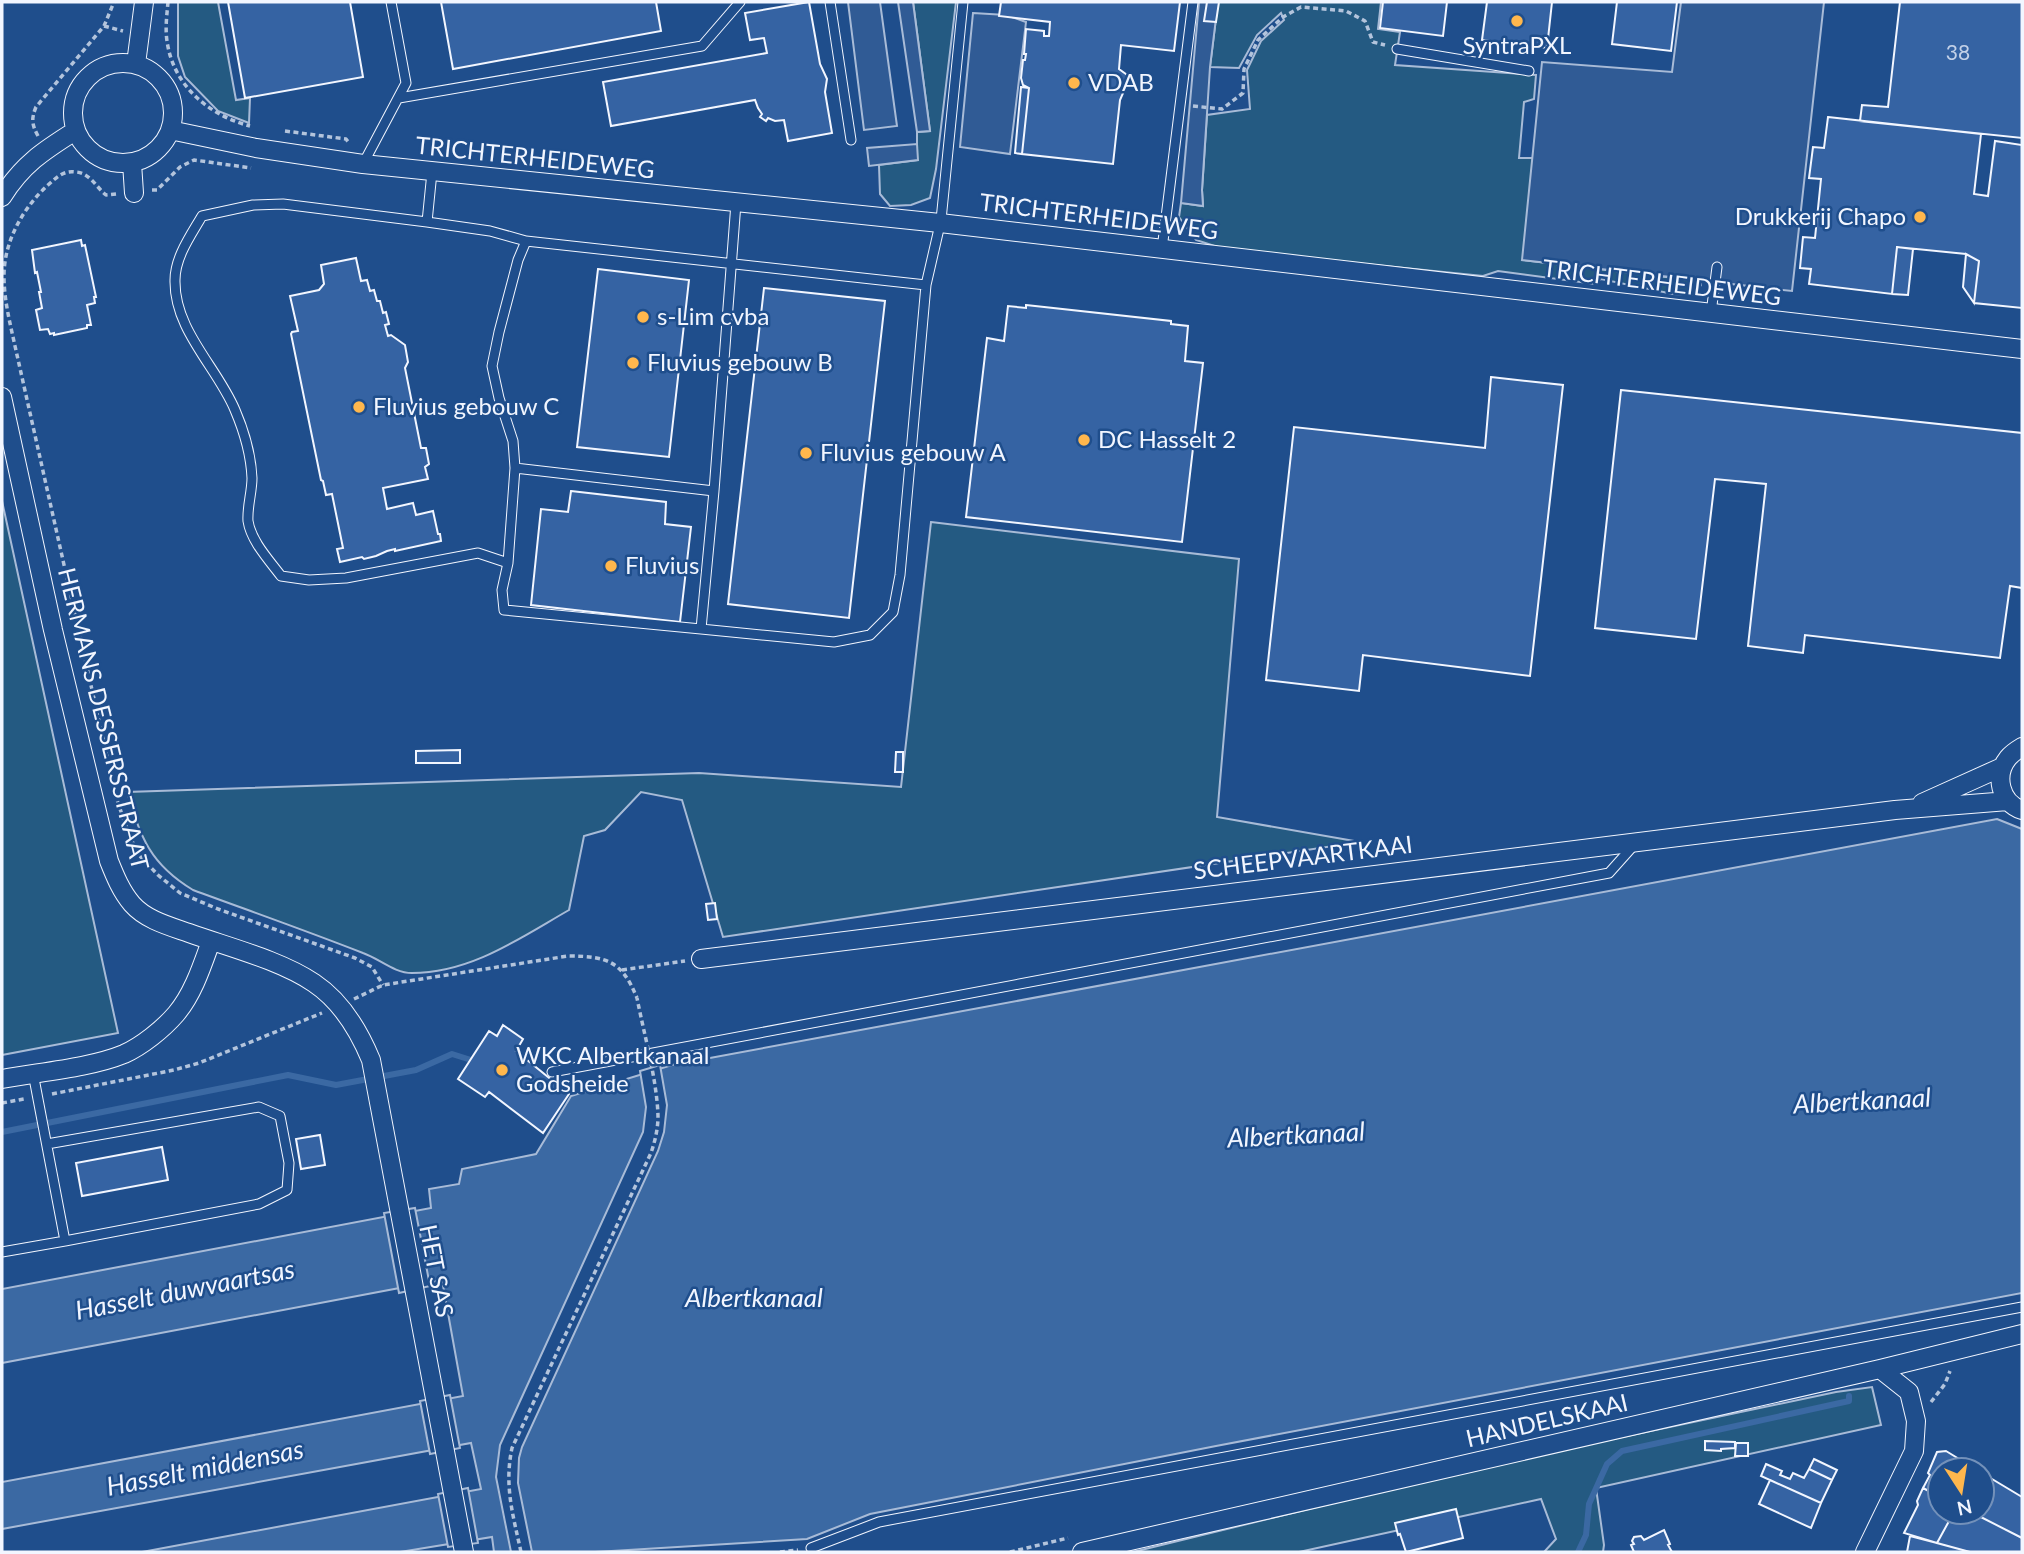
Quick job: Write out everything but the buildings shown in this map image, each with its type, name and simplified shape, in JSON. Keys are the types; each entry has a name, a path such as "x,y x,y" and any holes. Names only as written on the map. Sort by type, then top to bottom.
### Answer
{"street":[{"path":"136,64 144,2"},
{"path":"118,63 136,64 151,71 163,83 171,97 173,114 170,130 162,146 148,157 132,163 114,163 98,157 84,146 75,131 72,113 75,95 85,79 100,68 118,63"},
{"name":"TRICHTERHEIDEWEG","path":"170,130 256,148 363,164 940,223 2022,349"},
{"path":"2,197 15,176 46,150 75,131"},
{"path":"132,163 134,193"},
{"name":"HERMANS DESSERSSTRAAT","path":"2,397 53,630 109,861 118,884 133,906 154,920 286,968 315,984 340,1006"},
{"path":"2015,806 2002,791 2000,779 2002,767 2009,756 2022,747"},
{"name":"SCHEEPVAARTKAAI","path":"1911,808 2002,767"},
{"name":"SCHEEPVAARTKAAI","path":"701,959 1911,808 2015,806"},
{"path":"2,1079 94,1062 125,1053 149,1038 176,1014 195,983 211,941"},
{"name":"HET SAS","path":"340,1006 362,1039 371,1060 464,1552"},
{"name":"HANDELSKAAI","path":"1082,1552 2022,1334"},
{"path":"1865,1552 1914,1451 1916,1421 1909,1392 1880,1369"}],"lane":[{"path":"363,164 406,83 391,2"},
{"path":"399,97 702,46 740,2"},
{"path":"830,2 851,141"},
{"path":"526,241 518,260 492,366 513,441 515,468 508,563 502,590 504,610 834,642 870,635 893,612 900,575 926,285 940,223 964,2"},
{"path":"1162,249 1193,2"},
{"path":"1397,49 1529,71"},
{"path":"427,222 432,172"},
{"path":"701,629 736,203"},
{"path":"508,563 478,553 346,578 309,580 281,576 258,545 248,522 252,478 247,443 234,408 178,307 174,278 180,256 202,216 253,205 282,204 490,231 526,241 926,285"},
{"path":"1711,313 1717,267"},
{"path":"515,468 714,491"},
{"path":"552,1072 1609,873 1638,841"},
{"path":"33,1073 65,1241"},
{"path":"2,1252 260,1204 287,1191 289,1163 280,1116 259,1107 47,1144"},
{"path":"811,1548 879,1522 2022,1307"}],"path":[{"path":"60,174 32,126 32,116 36,107 104,26 114,2"},
{"path":"167,2 166,39 179,77 191,93 211,110 232,121 252,126"},
{"path":"1205,107 1222,109 1243,93 1244,69 1258,40 1283,17 1301,7 1346,11 1365,21 1373,42 1397,49"},
{"path":"274,130 346,139 363,164"},
{"path":"261,169 194,160 180,167 157,190 106,195 92,179 77,172 60,174 35,197 19,221 7,248 4,275 7,309 116,797 138,853 158,875 180,893 355,958 372,967 383,985"},
{"path":"2,1104 199,1063 340,1006 383,985 568,956 593,956 622,970 637,998 657,1097 656,1135 651,1153 512,1448 508,1482 521,1552"},
{"path":"622,970 701,959"},
{"path":"1916,1421 1945,1384 1963,1348"}],"shaded area":[{"path":"178,2 218,2 236,100 250,98 249,123 218,111 185,77 178,56"},
{"path":"848,2 880,2 897,126 864,130"},
{"path":"898,2 913,2 930,131 917,132"},
{"path":"913,2 956,2 936,169 930,198 911,205 890,206 880,194 879,165 917,160 917,132 930,131"},
{"path":"1199,2 1218,2 1210,67 1203,206 1181,203"},
{"path":"1218,2 1381,2 1378,29 1400,32 1395,65 1536,75 1534,99 1524,102 1519,158 1533,158 1523,260 1700,281 1701,285 1694,295 1673,294 1601,279 1595,284 1498,271 1483,276 1227,250 1196,240 1179,217 1181,203 1203,206 1207,115 1250,109 1247,70 1261,41 1284,20 1281,13 1257,35 1239,68 1210,67"},
{"path":"1681,2 1824,2 1792,291 1522,260 1542,62 1672,72"},
{"path":"973,13 1006,15 1026,22 1010,154 960,147"},
{"path":"917,144 918,160 869,166 867,148"},
{"path":"2,501 118,1033 2,1055"},
{"path":"931,522 1239,559 1217,817 1360,842 723,937 682,800 641,792 605,830 584,836 569,910 475,960 455,967 412,973 399,971 363,953 193,890 157,860 137,823 127,792 699,773 901,787"},
{"path":"1872,1387 1881,1425 1596,1488 1603,1552 1544,1552 1556,1539 1541,1499 1299,1552 1133,1552 1480,1467 1836,1392"}],"water":[{"name":"Albertkanaal","path":"1997,819 2022,829 2022,1293 870,1514 807,1539 595,1552 494,1552 492,1537 400,1552 142,1552 481,1489 471,1443 2,1529 2,1482 463,1396 442,1280 2,1363 2,1289 431,1208 429,1189 459,1184 462,1169 536,1154 571,1096 672,1065"}],"pier":[{"path":"660,1065 667,1105 664,1132 658,1151 522,1447 518,1483 532,1552 511,1552 496,1477 500,1445 643,1132 646,1107 640,1071"},
{"path":"415,1208 430,1286 399,1293 384,1213"},
{"path":"450,1395 460,1448 430,1454 420,1401"},
{"path":"468,1488 478,1543 448,1547 438,1494"}],"waterway":[{"path":"2,1132 288,1075 336,1085 416,1070 452,1054 471,1060"},
{"path":"1578,1552 1586,1535 1589,1504 1607,1464 1622,1451 1849,1401 1849,1396"}],"place":[{"name":"SyntraPXL","path":"1517,21"},
{"name":"VDAB","path":"1074,83"},
{"name":"Drukkerij Chapo","path":"1920,217"},
{"name":"s-Lim cvba","path":"643,317"},
{"name":"Fluvius gebouw B","path":"633,363"},
{"name":"Fluvius gebouw C","path":"359,407"},
{"name":"DC Hasselt 2","path":"1084,440"},
{"name":"Fluvius gebouw A","path":"806,453"},
{"name":"Fluvius","path":"611,566"},
{"name":"WKC Albertkanaal Godsheide","path":"502,1070"}],"water label":[{"name":"Hasselt duwvaartsas","path":"185,1290"},
{"name":"Hasselt middensas","path":"205,1468"}]}
